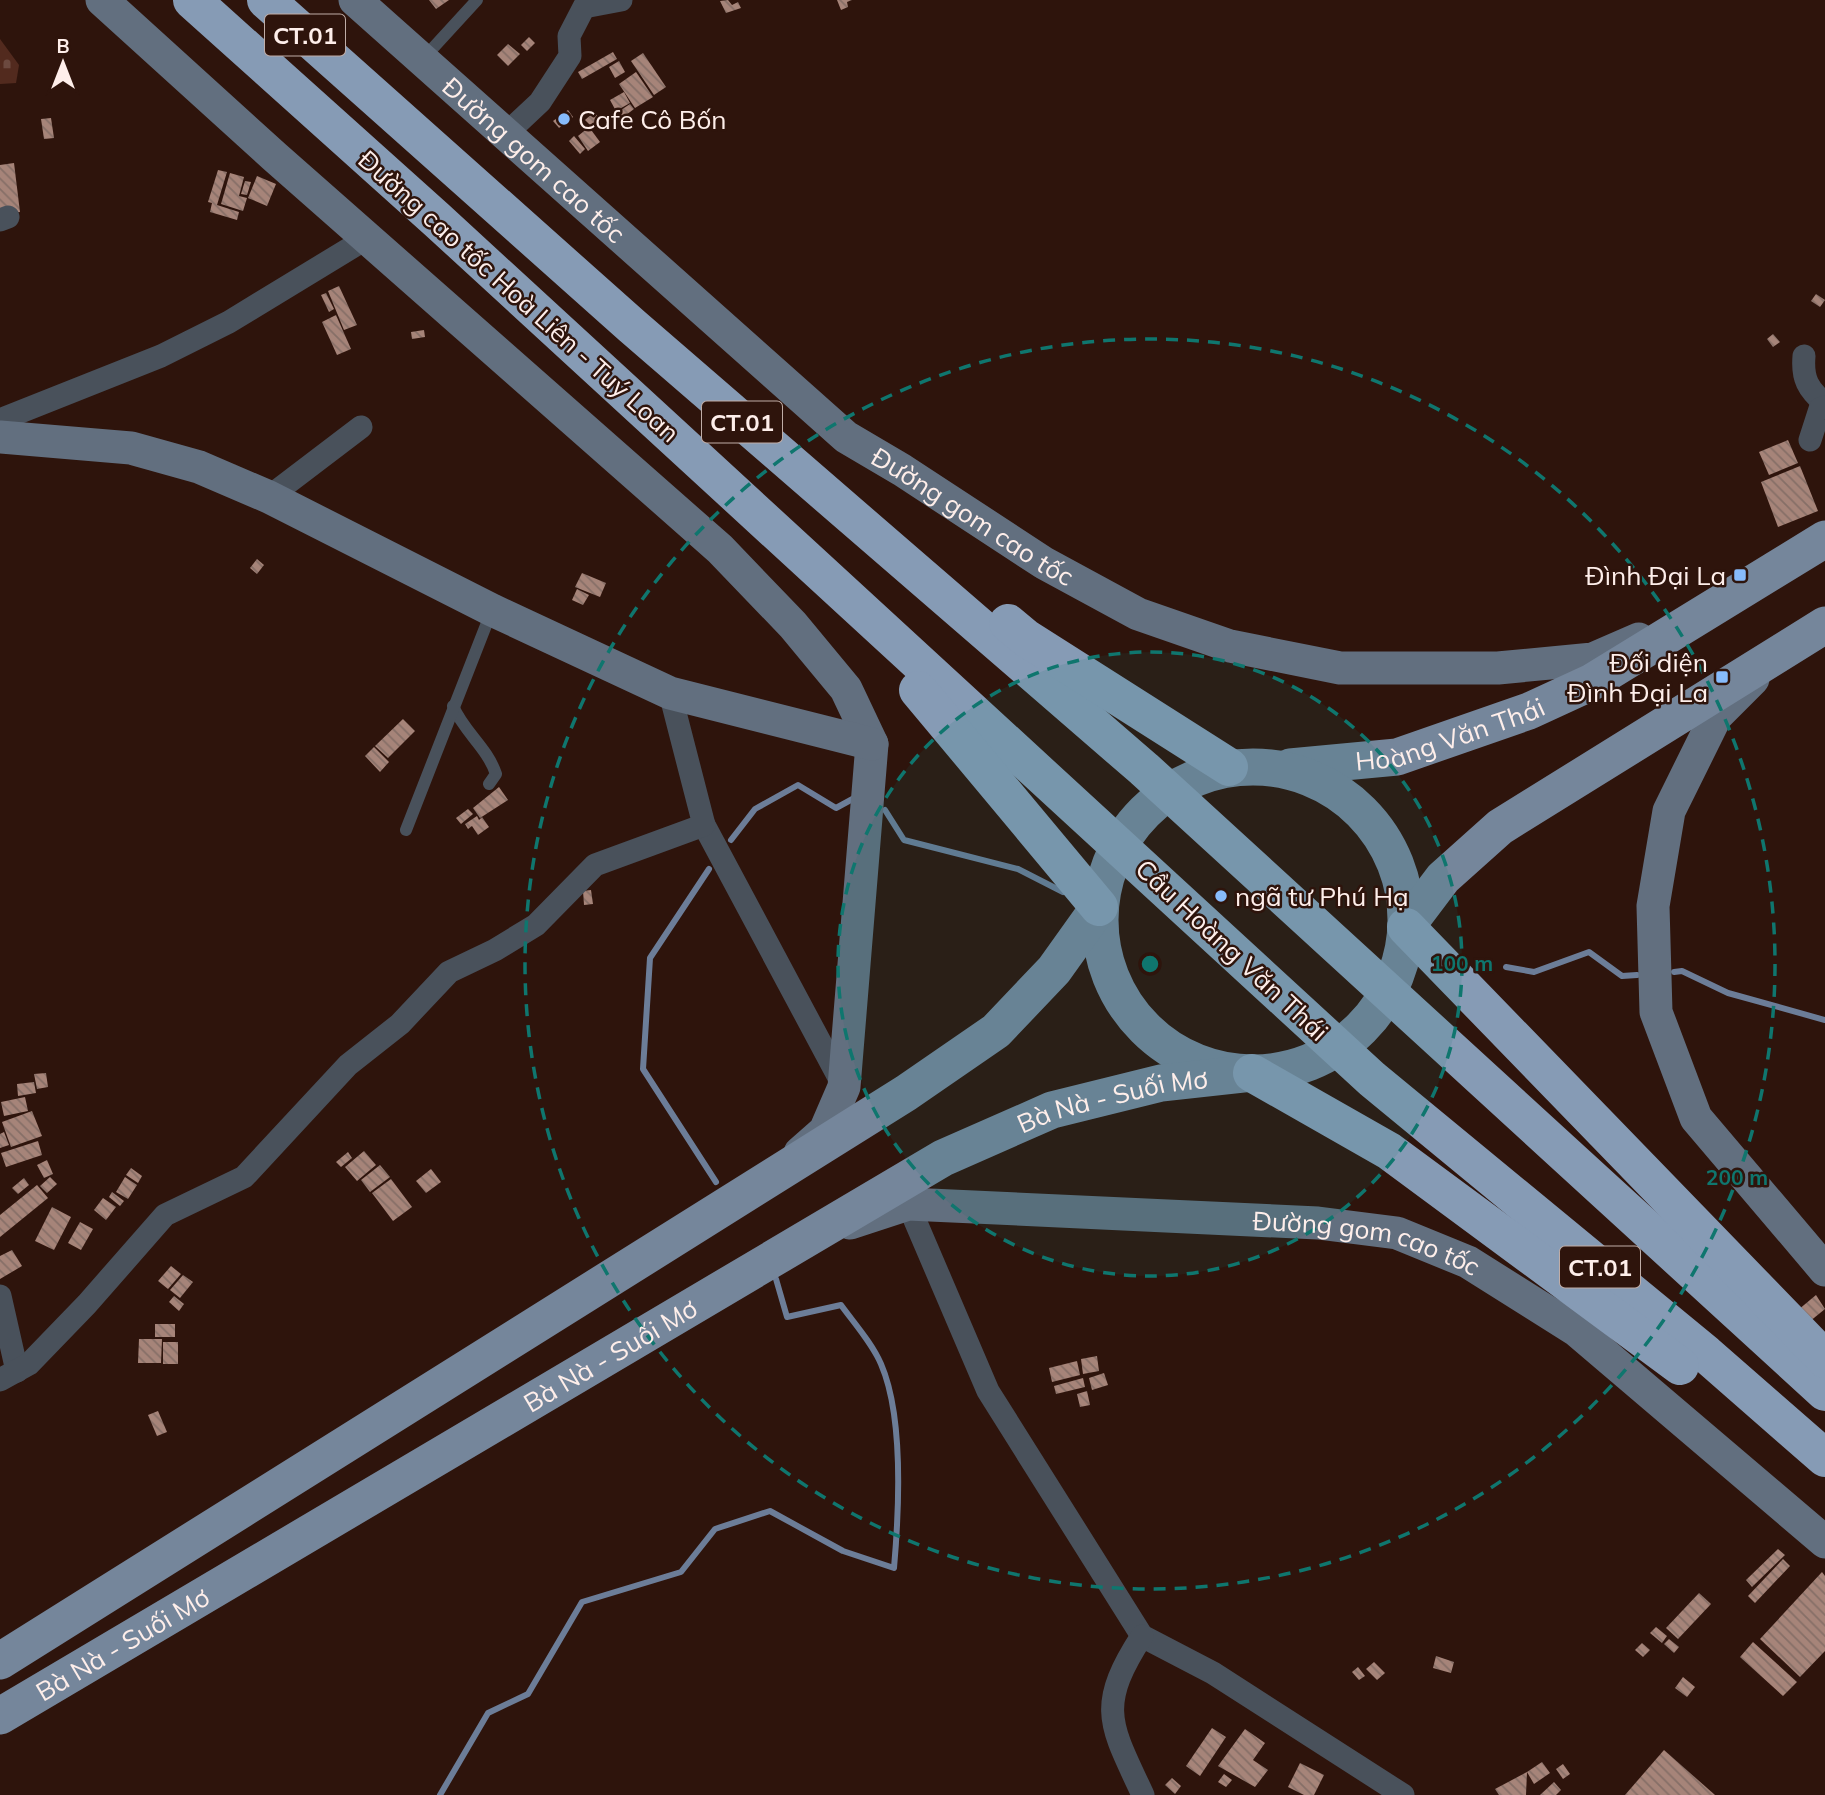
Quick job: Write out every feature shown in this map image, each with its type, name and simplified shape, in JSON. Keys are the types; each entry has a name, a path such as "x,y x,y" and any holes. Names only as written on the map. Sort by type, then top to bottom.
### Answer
{"highway":[{"name":"Đường cao tốc Hoà Liên - Tuý Loan","path":"192,0 436,219 1091,821"},
{"name":"Đường cao tốc Hoà Liên - Tuý Loan","path":"266,0 632,326 1144,769 1825,1392"},
{"path":"345,71 1026,638 1229,768"},
{"path":"436,219 922,694 1099,907"},
{"name":"Cầu Hoàng Văn Thái","path":"1091,821 1373,1079 1706,1354 1825,1458"},
{"path":"1406,927 1825,1359"},
{"path":"1252,1073 1389,1151 1621,1319 1825,1479"}],"main road":[{"path":"102,0 720,549 793,625 846,689 872,744 844,1087 825,1131 782,1168"},
{"name":"Đường gom cao tốc","path":"355,0 846,437 1044,562 1138,614 1230,646 1340,668 1498,668 1593,659 1730,597"},
{"path":"0,437 131,448 199,467 269,497 492,610 670,693 872,744"},
{"name":"Hoàng Văn Thái","path":"1280,768 1397,757 1529,711 1592,682 1825,539"},
{"path":"1406,927 1443,878 1500,827 1825,625"},
{"path":"1777,655 1716,716 1669,811 1653,906 1656,1012 1696,1118 1825,1270"},
{"path":"1252,1073 1202,1065 1158,1041 1124,1004 1103,958 1099,907 1111,857 1140,815 1181,784 1229,768 1280,768"},
{"name":"Bà Nà - Suối Mơ","path":"0,1716 943,1158 1052,1110 1161,1083 1302,1065 1346,1042 1381,1006 1402,960 1408,907 1396,861 1369,818 1329,785 1280,768"},
{"name":"Bà Nà - Suối Mơ","path":"0,1661 782,1168 906,1093 996,1031 1054,970 1099,907"},
{"name":"Đường gom cao tốc","path":"818,1234 908,1204 1318,1223 1396,1233 1468,1262 1576,1330 1825,1542"}],"street":[{"path":"506,134 540,103 570,56 569,36 584,7 621,0"},
{"path":"0,420 184,345 229,322 367,238"},
{"path":"1804,356 1803,370 1807,388 1825,406 1820,409 1810,440"},
{"path":"269,497 361,427"},
{"path":"670,693 704,825 844,1087"},
{"path":"0,1296 8,1376 29,1364 87,1304 165,1215 244,1177 348,1065 400,1024 449,972 495,950 537,925 595,865 704,825"},
{"path":"908,1204 988,1391 1142,1636 1213,1673 1403,1795"},
{"path":"1142,1636 1124,1664 1111,1693 1113,1732 1143,1795"}],"lane":[{"path":"422,60 477,0"},
{"path":"407,830 492,610"},
{"path":"453,706 460,722 490,757 496,774 489,784"}],"green space":[{"path":"0,39 19,65 16,83 0,84"}],"building":[{"path":"429,0 449,0 436,9"},
{"path":"728,0 732,5 738,2 741,8 726,13 720,1"},
{"path":"837,0 852,0 847,2 848,7 841,10"},
{"path":"529,37 535,43 527,51 521,45"},
{"path":"508,44 520,54 508,66 497,55"},
{"path":"613,52 617,59 582,79 578,72"},
{"path":"643,53 666,87 654,95 631,61"},
{"path":"619,61 625,72 615,78 609,67"},
{"path":"636,72 653,97 635,108 619,84"},
{"path":"624,92 630,103 616,111 610,100"},
{"path":"630,104 634,109 622,118 618,112"},
{"path":"568,110 573,117 559,128 553,121"},
{"path":"594,112 599,118 591,126 585,120"},
{"path":"51,118 54,138 44,139 41,119"},
{"path":"589,127 600,142 588,151 578,136"},
{"path":"574,136 585,149 580,154 569,141"},
{"path":"14,163 20,212 0,214 0,165"},
{"path":"218,170 227,172 217,205 239,212 237,220 210,212 212,203 208,202"},
{"path":"230,173 244,177 239,196 247,198 243,211 221,204"},
{"path":"257,176 276,184 267,206 248,198"},
{"path":"245,181 251,182 247,195 241,194"},
{"path":"339,286 357,325 344,330 328,291"},
{"path":"326,293 334,309 329,312 321,295"},
{"path":"1816,294 1825,300 1820,307 1811,301"},
{"path":"336,315 351,349 337,355 322,322"},
{"path":"424,330 425,337 412,339 411,332"},
{"path":"1773,334 1780,342 1773,347 1767,339"},
{"path":"1788,440 1798,463 1769,475 1759,452"},
{"path":"1800,466 1818,511 1778,527 1761,482"},
{"path":"257,559 264,565 257,574 250,568"},
{"path":"582,573 606,583 600,597 575,587"},
{"path":"577,589 589,595 583,605 572,600"},
{"path":"403,719 415,731 388,758 375,746"},
{"path":"374,747 389,762 380,772 365,756"},
{"path":"499,787 508,800 480,818 473,808"},
{"path":"468,809 473,814 461,824 456,818"},
{"path":"477,816 479,820 482,817 489,827 478,835 472,826 468,829 465,824"},
{"path":"591,890 593,904 584,905 583,891"},
{"path":"46,1073 48,1087 37,1089 34,1074"},
{"path":"34,1082 36,1093 18,1096 17,1084"},
{"path":"25,1097 28,1111 4,1116 1,1102"},
{"path":"32,1111 42,1136 11,1147 2,1122"},
{"path":"4,1132 9,1145 0,1148 0,1134"},
{"path":"38,1141 42,1155 6,1167 1,1153"},
{"path":"364,1151 376,1165 357,1181 345,1167"},
{"path":"348,1152 352,1158 341,1167 336,1162"},
{"path":"47,1160 53,1174 44,1178 37,1165"},
{"path":"380,1165 390,1177 370,1192 361,1180"},
{"path":"131,1168 142,1176 138,1183 126,1175"},
{"path":"431,1169 441,1182 426,1193 416,1181"},
{"path":"50,1177 57,1184 47,1193 40,1186"},
{"path":"125,1177 137,1185 128,1199 116,1192"},
{"path":"24,1178 29,1185 18,1194 12,1188"},
{"path":"391,1179 412,1207 393,1221 372,1193"},
{"path":"37,1185 48,1198 0,1237 0,1215"},
{"path":"112,1192 124,1201 120,1206 109,1197"},
{"path":"103,1198 116,1207 106,1220 94,1210"},
{"path":"52,1207 71,1217 54,1250 35,1241"},
{"path":"80,1222 93,1229 81,1250 68,1243"},
{"path":"12,1250 22,1266 0,1279 0,1256"},
{"path":"171,1266 181,1274 168,1289 158,1281"},
{"path":"183,1275 193,1282 180,1298 170,1290"},
{"path":"1816,1295 1825,1309 1809,1322 1798,1310"},
{"path":"174,1296 184,1304 179,1311 169,1302"},
{"path":"155,1324 175,1324 175,1337 155,1337"},
{"path":"139,1339 162,1339 161,1363 138,1363"},
{"path":"163,1342 178,1342 178,1364 163,1364"},
{"path":"1097,1356 1099,1371 1083,1374 1081,1359"},
{"path":"1077,1361 1080,1375 1052,1382 1049,1368"},
{"path":"1104,1373 1108,1385 1092,1390 1089,1378"},
{"path":"1083,1378 1085,1387 1056,1394 1054,1386"},
{"path":"1087,1391 1090,1405 1080,1407 1077,1394"},
{"path":"158,1411 167,1432 157,1436 148,1415"},
{"path":"1778,1549 1785,1555 1752,1587 1746,1580"},
{"path":"1783,1559 1790,1566 1755,1603 1748,1596"},
{"path":"1822,1572 1825,1576 1825,1651 1800,1677 1760,1639"},
{"path":"1699,1593 1711,1604 1678,1639 1666,1628"},
{"path":"1656,1627 1667,1636 1662,1643 1650,1633"},
{"path":"1669,1639 1679,1647 1674,1653 1664,1644"},
{"path":"1753,1642 1797,1682 1783,1696 1740,1657"},
{"path":"1642,1643 1650,1650 1643,1657 1635,1650"},
{"path":"1436,1656 1454,1662 1451,1673 1433,1668"},
{"path":"1374,1662 1385,1673 1377,1680 1366,1669"},
{"path":"1358,1667 1365,1676 1359,1680 1352,1672"},
{"path":"1683,1677 1695,1687 1687,1697 1675,1688"},
{"path":"1212,1728 1226,1737 1200,1776 1186,1766"},
{"path":"1245,1729 1265,1743 1253,1760 1268,1770 1255,1787 1218,1766"},
{"path":"1664,1750 1715,1795 1625,1795"},
{"path":"1542,1762 1550,1773 1534,1784 1527,1772"},
{"path":"1300,1763 1324,1775 1314,1795 1304,1795 1288,1787"},
{"path":"1563,1764 1570,1774 1563,1779 1556,1769"},
{"path":"1527,1772 1526,1795 1499,1795 1495,1789"},
{"path":"1224,1774 1232,1780 1226,1787 1218,1782"},
{"path":"1172,1778 1181,1786 1175,1794 1165,1785"},
{"path":"1554,1782 1561,1790 1556,1795 1540,1795"}],"waterway":[{"path":"731,840 755,809 798,785 836,808 858,796"},
{"path":"885,810 904,840 1018,869 1063,892"},
{"path":"709,869 650,958 643,1069 716,1182"},
{"path":"1506,967 1534,972 1589,952 1622,976 1637,975"},
{"path":"1674,972 1682,971 1728,993 1825,1020"},
{"path":"440,1795 488,1713 528,1694 582,1602 681,1572 715,1529 770,1511 843,1551 894,1568 898,1492 897,1437 888,1386 881,1364 868,1341 841,1305 787,1317 776,1279"}],"place":[{"name":"Cafe Cô Bốn","path":"564,119"},
{"name":"Đình Đại La","path":"1740,575"},
{"name":"Đối diện Đình Đại La","path":"1722,677"},
{"name":"ngã tư Phú Hạ","path":"1221,896"}]}
